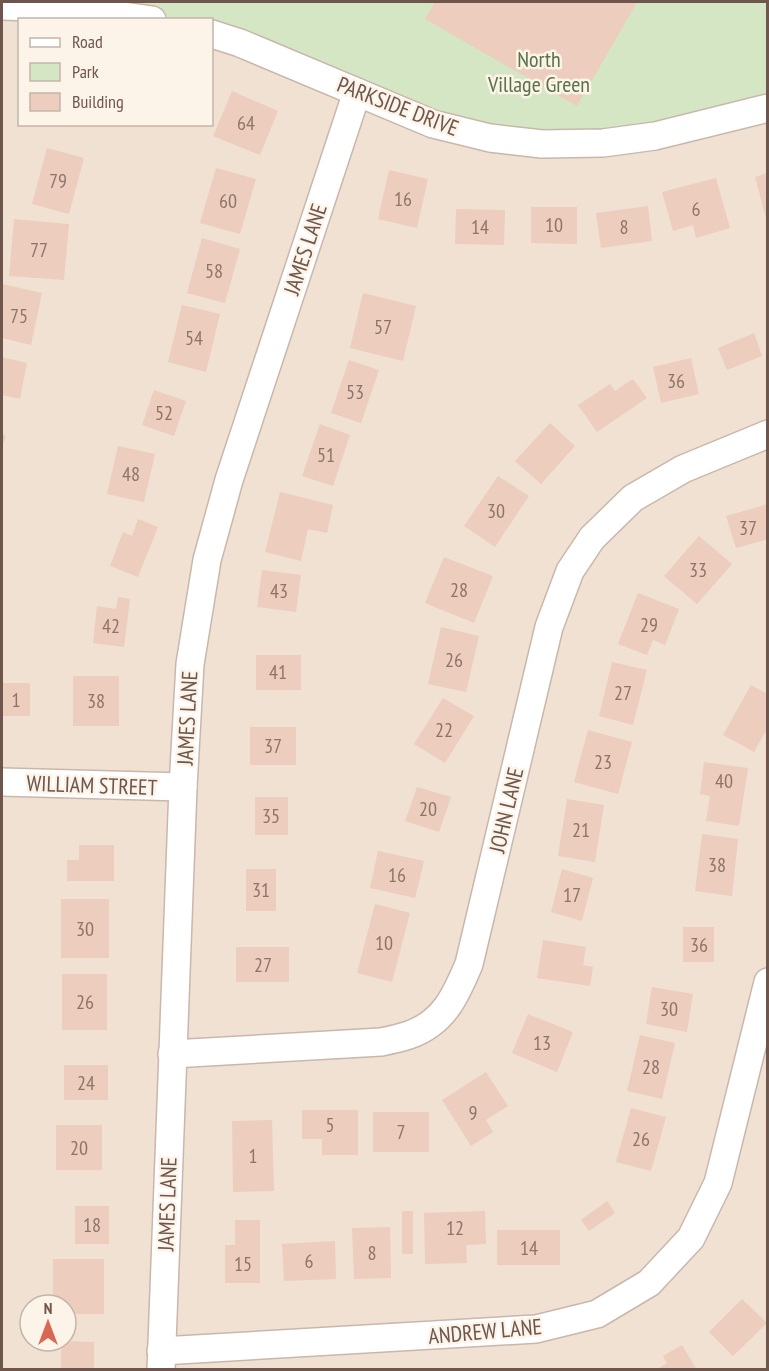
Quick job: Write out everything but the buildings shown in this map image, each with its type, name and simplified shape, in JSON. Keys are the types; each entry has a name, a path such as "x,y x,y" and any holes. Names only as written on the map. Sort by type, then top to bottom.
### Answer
{"street":[{"path":"2,4 66,8 138,18"},
{"name":"PARKSIDE DRIVE","path":"213,34 240,43 433,124 490,138 542,144 603,143 655,136 768,108"},
{"name":"JAMES LANE","path":"161,1360 183,787 190,664 207,560 229,480 357,92"},
{"name":"JOHN LANE","path":"172,1054 381,1042 410,1035 429,1026 441,1015 455,998 469,964 549,627 570,571 592,538 633,498 683,469 768,434"},
{"name":"WILLIAM STREET","path":"2,782 183,787"},
{"name":"ANDREW LANE","path":"161,1360 536,1329 597,1314 649,1283 691,1238 718,1183 768,982"}],"shaded area":[{"path":"2,2 767,2 767,1369 2,1369"}],"green space":[{"name":"North Village Green","path":"5,2 767,2 767,104 652,135 488,136 213,34 213,18 151,18"}]}
